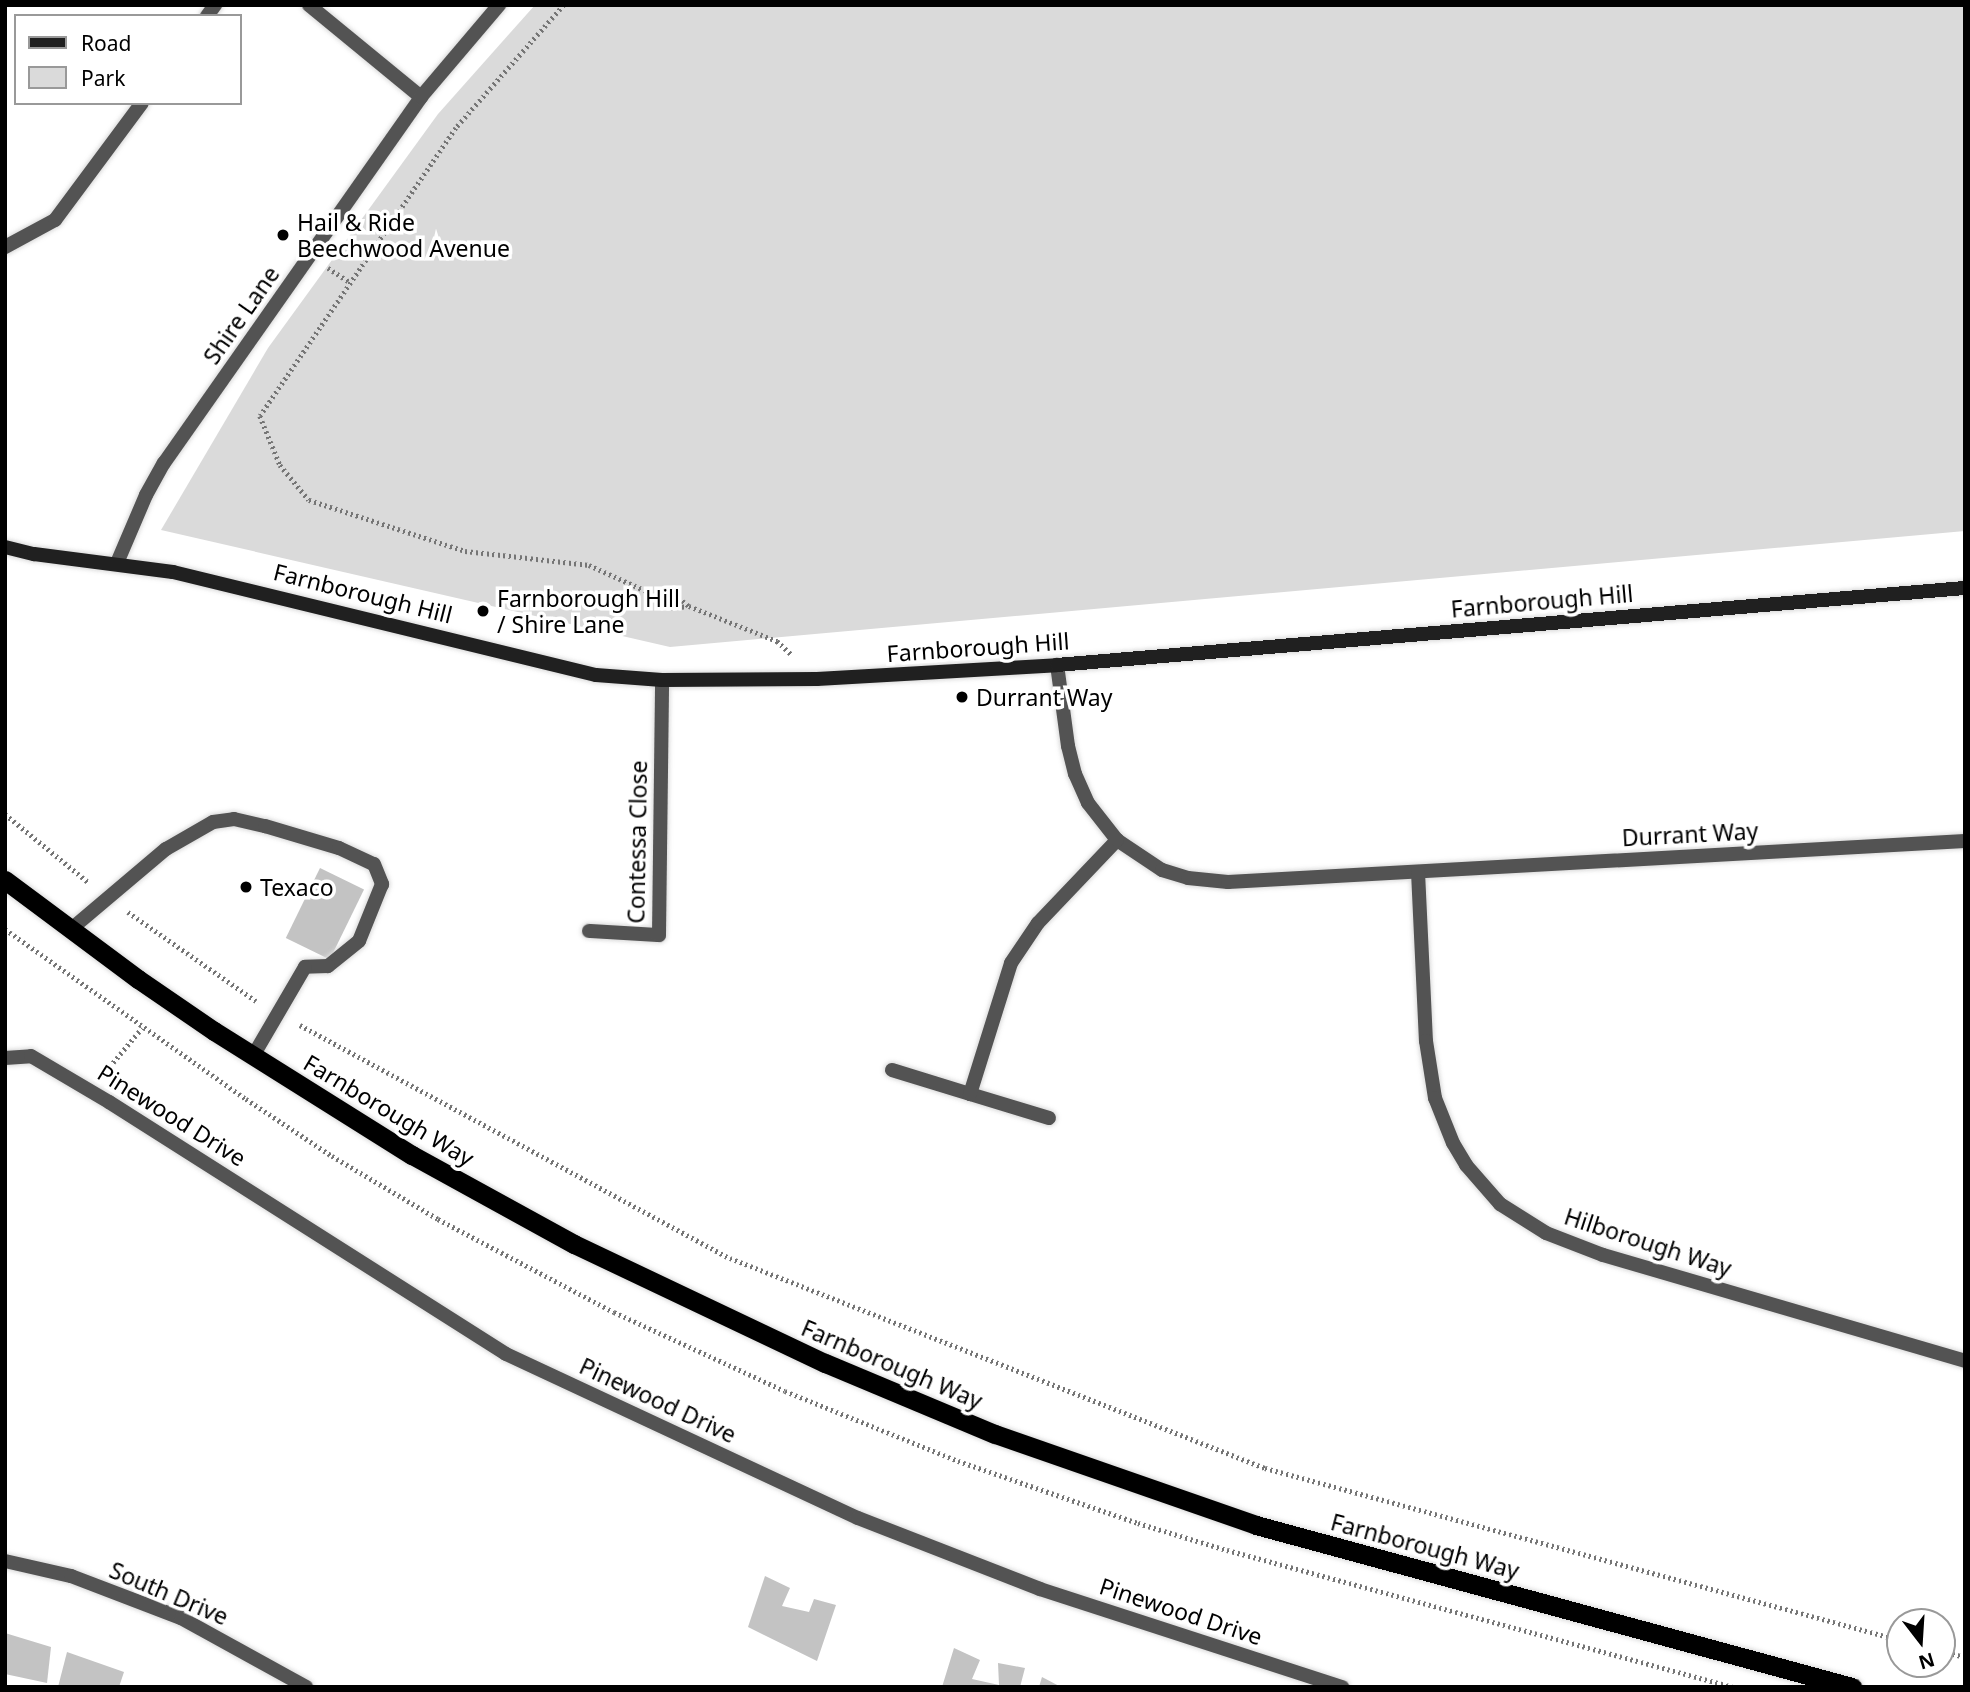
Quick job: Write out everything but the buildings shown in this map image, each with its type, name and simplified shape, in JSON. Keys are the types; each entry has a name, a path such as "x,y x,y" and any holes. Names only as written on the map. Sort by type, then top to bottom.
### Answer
{"highway":[{"name":"Farnborough Way","path":"5,880 70,930 253,1056 412,1155 574,1244 753,1331 995,1434 1256,1525 1852,1687"}],"main road":[{"name":"Farnborough Hill","path":"5,547 34,554 117,563 231,584 596,675 662,681 817,679 1058,665 1965,588"}],"street":[{"path":"309,5 421,97"},
{"name":"Shire Lane","path":"117,563 146,495 164,463 421,97 499,5"},
{"path":"5,247 55,220 141,105"},
{"name":"Durrant Way","path":"1058,665 1068,746 1075,774 1088,803 1117,840 1162,870 1208,881 1265,882 1965,841"},
{"name":"Contessa Close","path":"589,931 659,935 662,681"},
{"path":"70,930 166,849 194,831 224,821 234,819 265,826 339,848 374,864 382,884 359,942 328,966 305,967 253,1056"},
{"path":"970,1094 1011,963 1038,923 1117,840"},
{"name":"Hilborough Way","path":"1418,872 1426,1041 1435,1098 1452,1143 1466,1165 1500,1204 1546,1233 1594,1252 1965,1361"},
{"name":"Pinewood Drive","path":"5,1058 30,1056 90,1090 506,1354 858,1518 1040,1589 1342,1687"},
{"path":"892,1070 1049,1118"},
{"name":"South Drive","path":"5,1561 71,1576 181,1618 306,1687"}],"path":[{"path":"564,5 456,128 260,415 279,465 309,500 465,551 589,565 664,599 671,608 689,606"},
{"path":"664,599 674,594 689,606 777,641 817,679"},
{"path":"5,814 107,897 276,1015 730,1258 1252,1464 1886,1636"},
{"path":"90,1090 142,1028"}],"green space":[{"path":"535,5 1965,5 1965,531 670,647 161,530 268,348 438,114"}],"place":[{"name":"Hail & Ride Beechwood Avenue","path":"283,235"},
{"name":"Farnborough Hill / Shire Lane","path":"483,611"},
{"name":"Durrant Way","path":"962,697"},
{"name":"Texaco","path":"246,887"}]}
